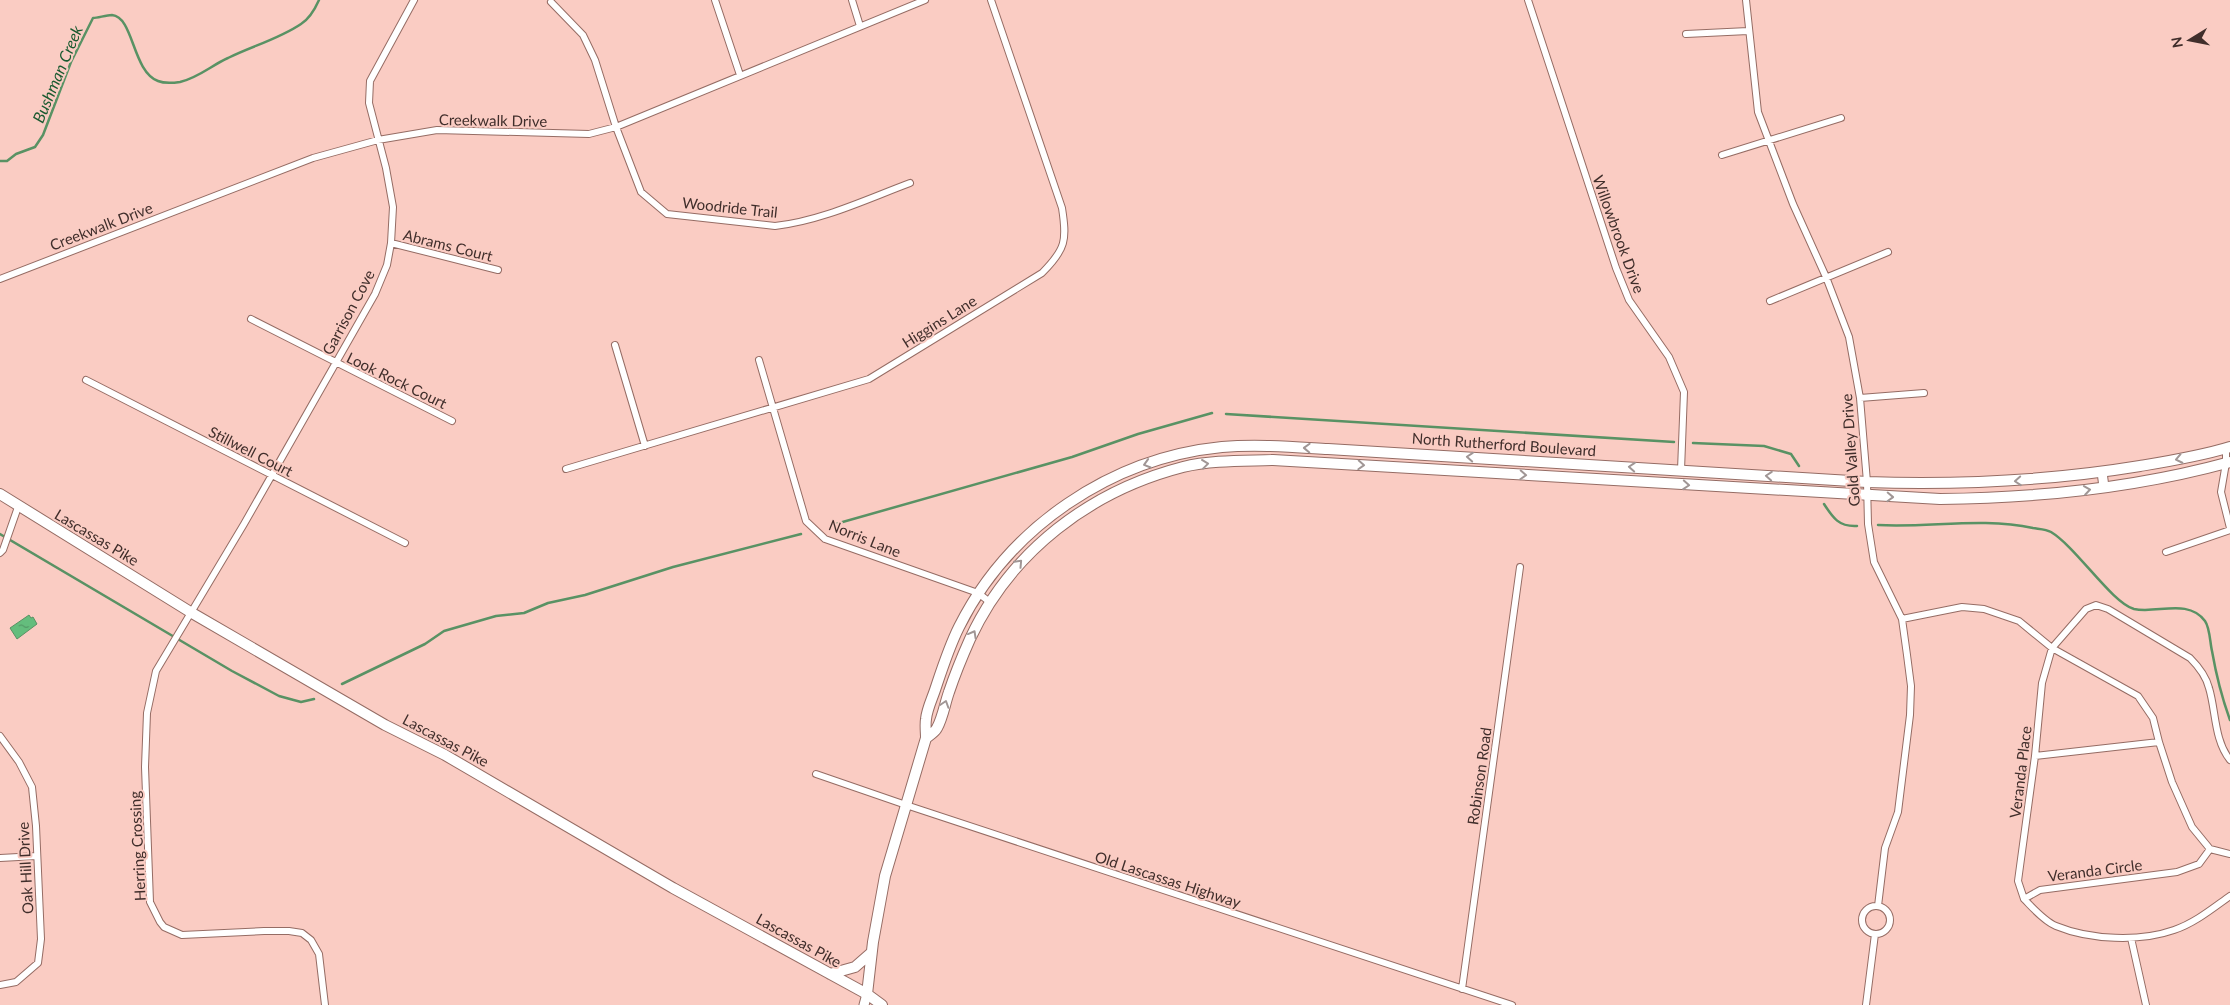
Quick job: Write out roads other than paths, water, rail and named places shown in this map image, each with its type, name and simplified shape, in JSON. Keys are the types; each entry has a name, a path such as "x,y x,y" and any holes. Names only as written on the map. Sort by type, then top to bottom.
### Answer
{"main road":[{"name":"North Rutherford Boulevard","path":"867,994 871,953 886,876 926,738 926,719 951,644 978,593 998,566 1025,536 1059,508 1098,485 1132,469 1184,453 1222,447 1281,447 1942,485 2008,482 2102,472 2172,461 2228,448"},
{"name":"North Rutherford Boulevard","path":"926,738 937,729 958,666 971,637 991,603 1016,567 1044,538 1107,496 1148,478 1184,467 1225,462 1283,460 1940,499 2045,494 2104,487 2163,478 2229,464"},
{"path":"2102,472 2104,487"},
{"name":"Lascassas Pike","path":"0,494 18,507 192,613 385,726 445,755 674,888 867,994 882,1005"},
{"path":"830,974 855,967 871,953"},
{"path":"864,1005 867,994"},
{"path":"867,994 869,1005"}],"street":[{"name":"Garrison Cove","path":"192,613 375,294 386,265 391,243 393,207 386,168 369,103 370,81 414,0"},
{"path":"715,0 740,76"},
{"path":"852,0 860,26"},
{"name":"Creekwalk Drive","path":"0,279 314,158 378,140 437,130 589,134 616,127 925,0"},
{"name":"Higgins Lane","path":"566,469 869,379 1042,272 1057,258 1066,232 1062,208 990,0"},
{"name":"Willowbrook Drive","path":"1528,0 1616,268 1629,300 1669,357 1684,392 1680,470"},
{"name":"Gold Valley Drive","path":"1746,0 1758,112 1849,337 1860,398 1867,482 1868,524 1874,562 1902,619 1911,686 1910,714 1898,812 1885,848 1878,906"},
{"name":"Woodride Trail","path":"551,2 583,35 595,60 616,127 640,192 667,214 775,226 787,225 826,214 910,183"},
{"path":"1686,34 1748,31"},
{"path":"1722,155 1841,118"},
{"name":"Abrams Court","path":"391,243 498,270"},
{"path":"1770,301 1888,252"},
{"name":"Look Rock Court","path":"250,319 452,421"},
{"path":"615,346 645,446"},
{"name":"Norris Lane","path":"759,360 806,521 825,539 978,593 991,603"},
{"name":"Stillwell Court","path":"86,380 270,476 405,543"},
{"path":"1860,398 1924,393"},
{"path":"2166,552 2230,529 2221,492 2229,464 2228,448"},
{"path":"2,552 18,507"},
{"name":"Robinson Road","path":"1462,989 1520,566"},
{"path":"2052,648 2086,608 2096,605 2108,609 2190,658 2199,668 2209,686 2218,734 2230,760"},
{"path":"1902,619 1962,607 1984,609 2019,621 2052,648 2138,696 2153,718 2158,742 2172,782 2192,826 2210,849 2230,854"},
{"name":"Herring Crossing","path":"192,613 156,672 147,713 145,767 150,902 164,927 182,935 264,931 289,931 302,934 311,940 320,954 326,1005"},
{"name":"Veranda Place","path":"2024,899 2018,881 2035,756 2042,683 2052,648"},
{"name":"Oak Hill Drive","path":"0,736 19,762 32,787 41,939 38,963 16,982 0,985"},
{"path":"2035,756 2158,742"},
{"name":"Old Lascassas Highway","path":"816,774 1512,1005"},
{"name":"Veranda Circle","path":"2024,899 2040,890 2177,872 2199,864 2210,849"},
{"path":"0,858 37,856"},
{"path":"2024,899 2055,926 2092,936 2131,938 2174,930 2203,915 2230,896"},
{"path":"1878,906 1889,913 1890,923 1885,931 1875,934 1866,931 1863,927 1862,918 1869,907 1878,906"},
{"path":"1866,1005 1875,934"},
{"path":"2131,938 2146,1005"}],"water":[{"path":"29,615 31,618 33,617 37,624 17,639 10,628"}],"waterway":[{"name":"Bushman Creek","path":"0,161 7,161 16,154 35,147 43,135 71,62 93,18 112,15 119,18 125,25 143,67 149,75 158,81 172,83 193,78 228,58 293,29 307,19 319,0"},
{"path":"832,525 1072,457 1138,434 1212,413"},
{"path":"1226,414 1674,442"},
{"path":"1693,443 1764,446 1791,454 1799,466"},
{"path":"1824,504 1837,521 1846,525 1857,526"},
{"path":"1878,525 1994,523 2051,532 2061,539 2115,597 2125,605 2143,610 2181,608 2198,614 2205,621 2209,631 2224,703 2230,720"},
{"path":"0,534 232,671 279,696 301,702 314,699"},
{"path":"342,684 425,644 444,631 496,616 524,613 548,603 585,595 673,567 801,534"}]}
